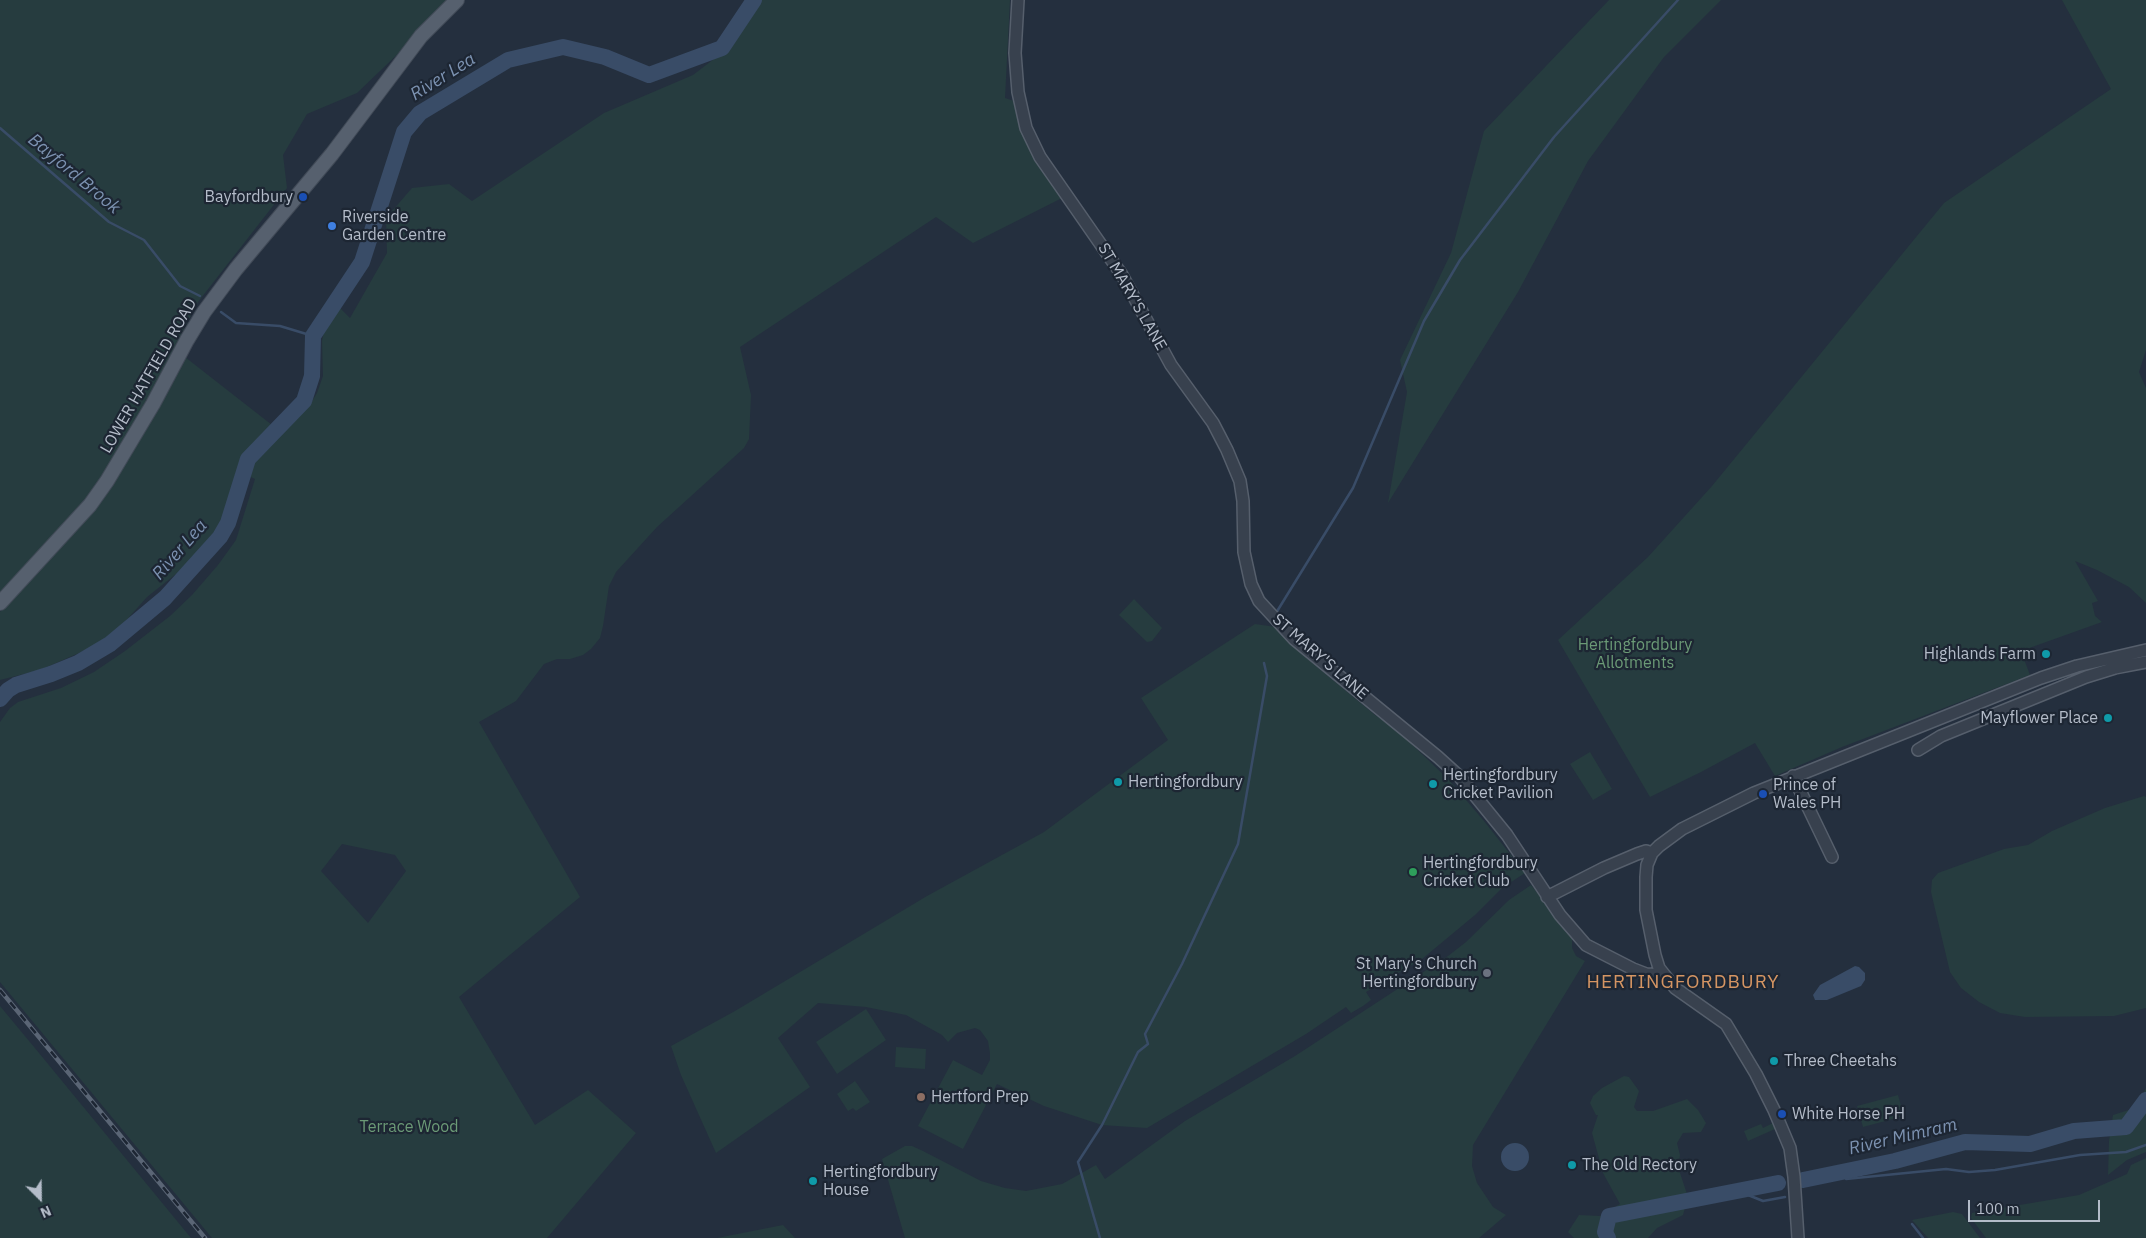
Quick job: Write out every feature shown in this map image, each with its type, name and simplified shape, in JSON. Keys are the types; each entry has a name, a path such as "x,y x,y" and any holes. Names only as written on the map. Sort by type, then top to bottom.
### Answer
{"main road":[{"name":"LOWER HATFIELD ROAD","path":"0,603 90,505 107,481 130,445 204,312 236,269 332,154 421,36 457,0"}],"street":[{"name":"ST MARY'S LANE","path":"1018,0 1015,53 1018,92 1026,128 1040,157 1122,275 1171,365 1212,423 1235,466 1243,501 1246,565 1258,601 1306,649 1376,705 1459,776 1522,854 1532,870 1534,878 1572,930 1586,945 1633,969 1646,974 1664,975"},
{"path":"1798,1238 1790,1148 1780,1122 1750,1062 1729,1028 1720,1019 1680,992 1664,975 1655,955 1646,910 1646,877 1652,854 1668,839 1699,819 1793,776 2033,681 2077,666 2146,650"},
{"path":"1918,750 1941,736 2086,677 2115,668 2146,662"},
{"path":"1793,776 1832,857"},
{"path":"1548,897 1625,859 1646,851 1652,854"}],"green space":[{"path":"0,0 449,0 404,48 357,93 307,114 283,155 287,188 198,302 133,427 107,471 76,513 0,595"},
{"name":"Terrace Wood","path":"760,0 1010,0 1005,98 1014,101 1019,122 1062,198 973,243 936,217 740,347 751,395 749,439 744,448 657,527 616,572 609,586 600,638 591,649 583,655 570,659 557,659 544,664 516,701 479,722 580,897 459,997 535,1125 588,1090 636,1133 547,1238 212,1238 0,982 0,722 10,708 18,702 61,688 94,672 125,651 170,616 192,595 218,565 236,540 255,479 249,476 255,460 309,406 317,393 323,376 322,341 324,331 329,321 340,308 350,318 387,253 386,218 412,188 449,184 472,201 604,113 693,75 727,49","holes":["342,844 395,855 406,871 368,923 321,871"]},
{"path":"1609,0 1721,0 1664,57 1588,161 1518,292 1388,503 1407,392 1400,360 1451,253 1484,131"},
{"name":"Hertingfordbury Allotments","path":"2062,0 2146,0 2146,350 2139,372 2146,388 2146,603 2129,587 2075,561 2098,601 2092,603 2095,616 2102,622 2021,651 2030,675 1842,747 1775,776 1755,743 1650,797 1558,640 1648,557 1712,486 1944,203 2111,89"},
{"path":"185,357 272,425 241,459 227,509 215,534 181,570 147,597 122,625 95,646 40,670 0,680 0,612 84,522 111,485"},
{"path":"1134,599 1162,628 1152,641 1147,642 1119,615"},
{"path":"1255,624 1276,627 1292,645 1316,666 1375,715 1398,731 1449,780 1525,873 1502,888 1475,915 1422,959 1366,992 1371,1000 1363,1006 1351,1013 1346,1007 1306,1034 1147,1128 1102,1125 1044,1106 997,1084 963,1149 918,1126 953,1060 982,1075 990,1060 990,1053 988,1041 980,1030 975,1028 957,1033 948,1042 942,1035 906,1015 866,1007 818,1003 778,1038 810,1087 716,1153 681,1075 671,1046 735,1011 927,896 1044,832 1168,740 1141,698"},
{"path":"1590,752 1612,789 1593,800 1570,764"},
{"path":"2146,797 2146,1008 2114,1016 2025,1017 2000,1013 1979,1002 1961,988 1950,972 1931,892 1932,880 1938,873 2004,849 2028,845 2052,831 2105,808"},
{"path":"1531,885 1572,935 1572,948 1576,956 1585,961 1473,1145 1472,1166 1477,1183 1493,1207 1506,1215 1479,1238 905,1238 882,1159 905,1146 912,1146 923,1151 981,1181 1005,1188 1026,1191 1062,1184 1096,1165 1105,1179 1185,1121 1295,1056 1448,956 1466,942 1509,900"},
{"path":"0,1006 39,1053 191,1238 0,1238"},
{"path":"866,1009 886,1040 837,1074 816,1042"},
{"path":"896,1047 926,1049 925,1069 895,1067"},
{"path":"1624,1076 1629,1077 1639,1091 1634,1107 1637,1111 1653,1111 1687,1099 1698,1110 1706,1123 1701,1132 1683,1133 1677,1143 1680,1155 1678,1167 1688,1197 1683,1215 1657,1228 1648,1238 1574,1238 1568,1232 1579,1215 1600,1216 1620,1204 1603,1173 1592,1133 1598,1115 1596,1115 1590,1103 1593,1096 1602,1088"},
{"path":"855,1081 870,1102 856,1111 853,1108 848,1111 837,1094"},
{"path":"2146,1088 2146,1152 2127,1160 2108,1175 2109,1141 2113,1115 2135,1108"},
{"path":"1898,1095 1904,1116 1863,1127 1857,1106"},
{"path":"1773,1123 1775,1129 1748,1141 1744,1131 1761,1124 1763,1128"},
{"path":"2146,1158 2146,1238 1986,1238 1971,1218 1972,1213 2079,1195 2127,1174 2131,1165"},
{"path":"1953,1212 1962,1214 1980,1238 1928,1238 1912,1220"},
{"path":"783,1225 795,1238 717,1238"}],"water":[{"path":"1855,966 1865,973 1865,980 1861,986 1827,1000 1815,1000 1813,995 1820,985"},
{"path":"1515,1143 1525,1147 1529,1157 1525,1167 1515,1171 1505,1167 1501,1157 1505,1147"}],"waterway":[{"name":"River Lea","path":"0,699 8,690 16,685 78,663 110,644 165,598 220,537 228,523 248,459 304,401 312,376 313,336 362,262 404,132 420,113 508,60 563,47 605,57 649,75 722,48 754,0"},
{"path":"1276,613 1353,488 1424,321 1460,260 1554,137 1678,0"},
{"name":"Bayford Brook","path":"0,128 109,222 144,240 180,286 200,296"},
{"name":"Bayford Brook","path":"221,312 236,323 280,326 313,336"},
{"path":"1100,1238 1078,1162 1102,1125 1138,1052 1148,1044 1145,1034 1182,964 1238,844 1267,676 1264,663"},
{"name":"River Mimram","path":"1803,1180 1895,1161 1965,1142 2030,1144 2074,1131 2126,1127 2146,1100"},
{"path":"1846,1179 1946,1169 1969,1172 1995,1170 2080,1155 2126,1152 2146,1145"},
{"name":"River Mimram","path":"1608,1238 1605,1232 1609,1216 1778,1183"},
{"path":"1738,1191 1763,1201 1785,1197"},
{"path":"1912,1224 1923,1238"}],"railway":[{"path":"0,990 205,1238"}],"place":[{"name":"Bayfordbury","path":"303,197"},
{"name":"Riverside Garden Centre","path":"332,226"},
{"name":"Highlands Farm","path":"2046,654"},
{"name":"Mayflower Place","path":"2108,718"},
{"name":"Hertingfordbury","path":"1118,782"},
{"name":"Hertingfordbury Cricket Pavilion","path":"1433,784"},
{"name":"Prince of Wales PH","path":"1763,794"},
{"name":"Hertingfordbury Cricket Club","path":"1413,872"},
{"name":"St Mary's Church Hertingfordbury","path":"1487,973"},
{"name":"Three Cheetahs","path":"1774,1061"},
{"name":"Hertford Prep","path":"921,1097"},
{"name":"White Horse PH","path":"1782,1114"},
{"name":"The Old Rectory","path":"1572,1165"},
{"name":"Hertingfordbury House","path":"813,1181"}],"district":[{"name":"HERTINGFORDBURY","path":"1683,983"}]}
